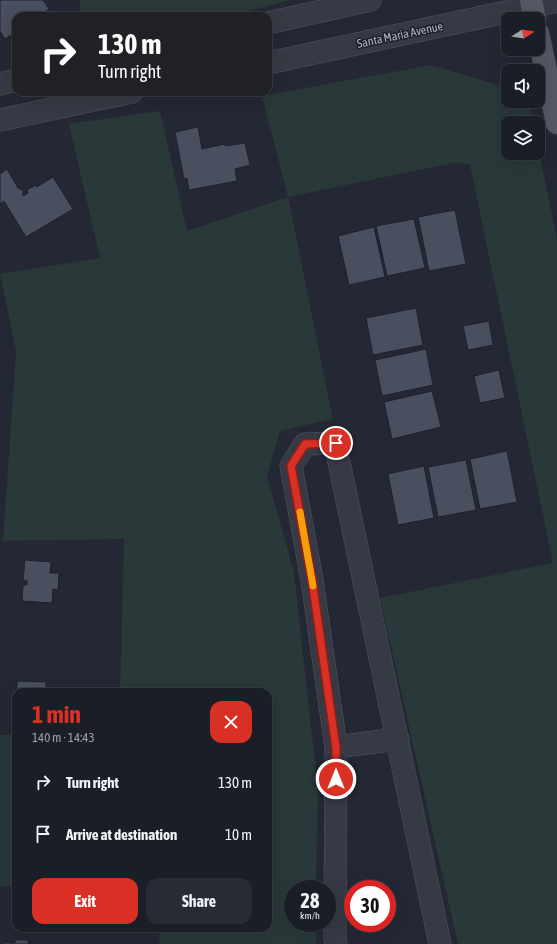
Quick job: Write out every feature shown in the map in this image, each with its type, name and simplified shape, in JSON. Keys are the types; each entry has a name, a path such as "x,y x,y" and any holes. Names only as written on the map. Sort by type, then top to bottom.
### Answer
{"main road":[{"path":"543,56 557,123"}],"street":[{"path":"272,22 370,0"},
{"name":"Santa Maria Avenue","path":"272,62 533,9 557,1"},
{"path":"0,84 12,81"},
{"path":"0,120 113,96"},
{"path":"336,944 336,748 312,580 291,466 305,444 336,443 440,944"},
{"path":"336,748 398,739"}],"shaded area":[{"path":"80,0 290,0 246,12 80,12"},
{"path":"431,65 501,86 501,108 530,108 532,116 501,116 501,160 541,160 557,239 557,944 458,944 380,598 553,563 470,165 458,162 288,197 262,96 272,96 272,94"},
{"path":"160,111 187,231 288,197 333,419 280,431 267,477 294,572 318,790 316,880 284,880 284,932 316,932 316,944 160,944 158,932 272,932 272,688 120,688 124,539 3,541 16,351 0,274 100,258 69,124"},
{"path":"12,734 12,887 0,886 0,735"}],"building":[{"path":"0,0 43,0 49,9 45,12 12,12 12,35 5,39 0,31"},
{"path":"198,127 202,149 225,144 225,146 245,143 250,165 235,169 237,181 189,190 187,178 184,179 175,132"},
{"path":"7,169 18,188 23,190 23,196 28,193 27,190 36,185 37,187 53,177 73,209 26,237 4,201 0,204 0,174"},
{"path":"455,210 466,264 429,271 418,217"},
{"path":"414,219 425,268 387,276 376,226"},
{"path":"374,227 385,277 349,285 338,236"},
{"path":"416,308 423,345 373,355 366,318"},
{"path":"489,321 493,345 468,350 463,326"},
{"path":"426,349 433,385 382,396 375,360"},
{"path":"499,370 505,398 480,403 474,376"},
{"path":"432,391 441,427 392,439 384,402"},
{"path":"507,451 517,502 480,509 470,459"},
{"path":"466,460 476,510 438,517 428,467"},
{"path":"424,466 434,518 398,525 388,474"},
{"path":"25,560 51,562 50,573 59,573 58,590 53,589 52,603 22,601 23,585 27,585 27,581 23,580"},
{"path":"17,681 46,682 46,688 17,688"},
{"path":"15,940 28,940 28,943 35,944 3,944 3,942 15,943"}],"slow traffic":[{"path":"300,512 313,586"}],"route":[{"path":"336,443 305,444 291,466 312,580 336,748 336,779"}]}
